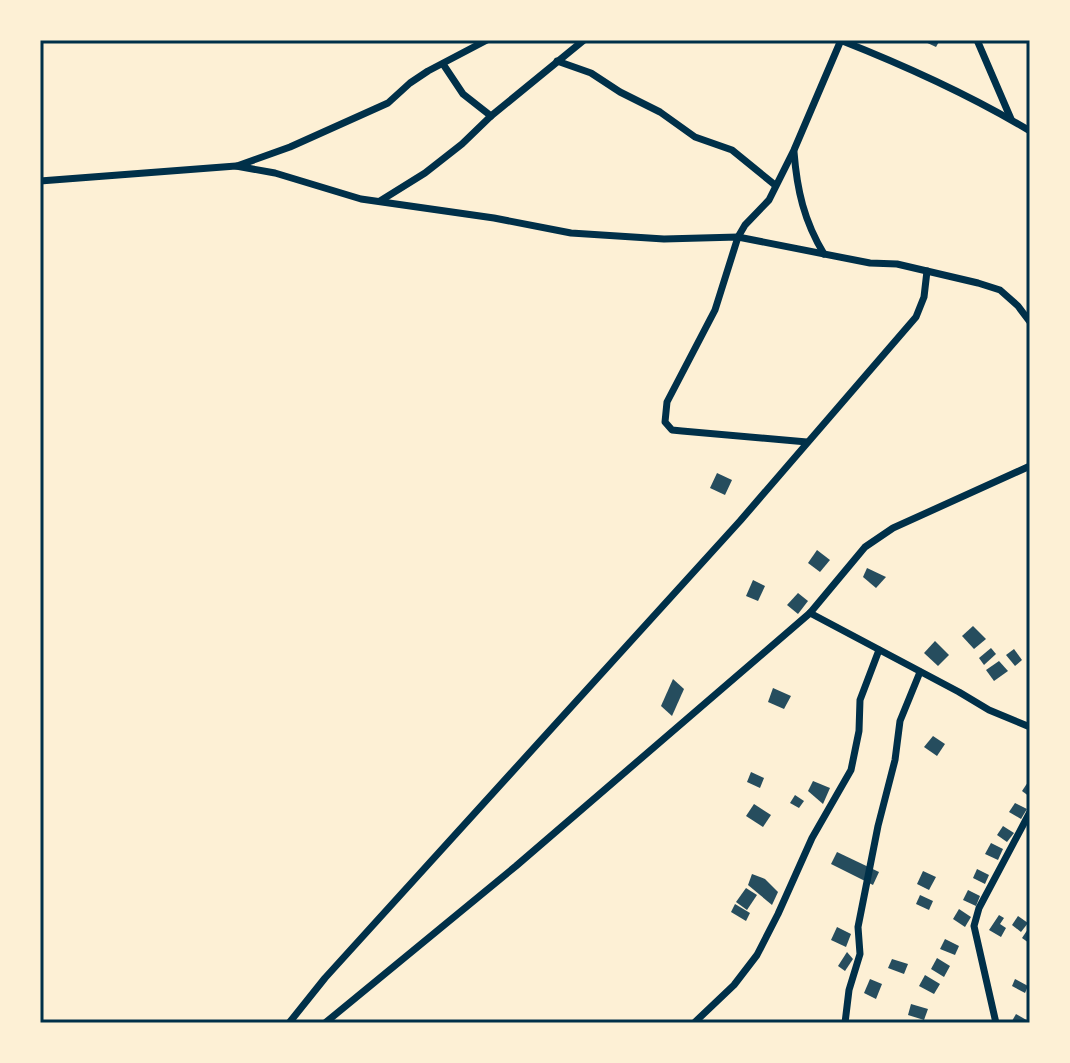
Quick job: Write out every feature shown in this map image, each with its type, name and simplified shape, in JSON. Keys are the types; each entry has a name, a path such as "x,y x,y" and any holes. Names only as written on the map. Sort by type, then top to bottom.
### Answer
{"street":[{"path":"236,166 290,147 388,103 410,83 487,40"},
{"path":"380,201 425,173 462,144 491,116 584,40"},
{"path":"807,442 672,430 665,422 667,402 715,310 738,237 769,200 841,40 984,104 1030,131"},
{"path":"977,40 1011,120"},
{"path":"557,61 591,73 660,112 695,137 732,150 775,185"},
{"path":"443,64 463,94 491,116"},
{"path":"794,150 801,205 811,233 824,254"},
{"path":"40,181 236,166 275,173 361,199 494,218 571,233 664,239 738,237 927,271 1000,290 1030,322"},
{"path":"289,1023 325,978 740,521 916,317 924,297 927,271"},
{"path":"325,1023 504,876 810,613 865,547 893,528 1030,466"},
{"path":"810,613 989,710 1030,727"},
{"path":"694,1023 734,985 757,955 812,838 851,770 859,731 860,700 879,650"},
{"path":"845,1023 849,990 860,954 858,927 895,760 900,721 920,672"},
{"path":"996,1023 974,926 991,882 1030,812"}],"building":[{"path":"921,40 940,40 936,47"},
{"path":"717,473 732,480 725,495 710,488"},
{"path":"817,550 830,560 820,572 808,563"},
{"path":"867,568 886,577 876,588 863,577"},
{"path":"753,580 765,586 758,601 746,596"},
{"path":"798,593 808,601 798,614 787,605"},
{"path":"973,626 986,639 974,649 962,636"},
{"path":"935,641 949,655 938,666 924,653"},
{"path":"991,648 996,654 984,665 979,658"},
{"path":"1014,649 1022,660 1015,666 1006,655"},
{"path":"999,661 1008,671 994,681 986,670"},
{"path":"673,679 684,689 672,716 661,706"},
{"path":"773,688 791,696 784,709 768,702"},
{"path":"933,736 945,744 937,756 924,747"},
{"path":"751,772 764,778 760,788 747,782"},
{"path":"1030,779 1030,797 1022,791"},
{"path":"813,781 830,788 823,804 808,791"},
{"path":"795,795 804,801 799,808 790,803"},
{"path":"1015,803 1027,809 1021,819 1009,812"},
{"path":"754,804 771,815 763,827 746,816"},
{"path":"1003,826 1014,833 1007,842 997,835"},
{"path":"991,843 1003,849 998,860 985,854"},
{"path":"837,852 879,872 873,885 831,864"},
{"path":"977,869 989,875 985,884 973,878"},
{"path":"923,871 936,877 929,890 917,884"},
{"path":"752,874 765,879 778,892 772,905 748,885"},
{"path":"746,888 757,895 747,910 736,902"},
{"path":"968,890 980,896 976,906 963,900"},
{"path":"920,895 933,901 929,910 916,904"},
{"path":"735,904 750,913 746,921 731,912"},
{"path":"959,909 971,917 965,927 953,919"},
{"path":"999,915 1004,918 1000,924 1006,928 1001,937 989,930"},
{"path":"1018,916 1028,923 1021,932 1012,925"},
{"path":"1030,926 1030,941 1029,943 1022,938"},
{"path":"837,927 851,934 846,947 831,940"},
{"path":"945,939 959,946 955,955 940,949"},
{"path":"847,952 853,959 845,971 838,966"},
{"path":"937,958 950,966 944,977 931,969"},
{"path":"892,959 908,964 904,974 888,968"},
{"path":"925,975 940,984 934,994 919,986"},
{"path":"870,979 882,984 876,999 864,993"},
{"path":"1015,979 1028,986 1025,993 1012,986"},
{"path":"911,1004 928,1009 924,1020 908,1015"},
{"path":"1016,1014 1030,1022 1030,1023 1012,1021"}]}
